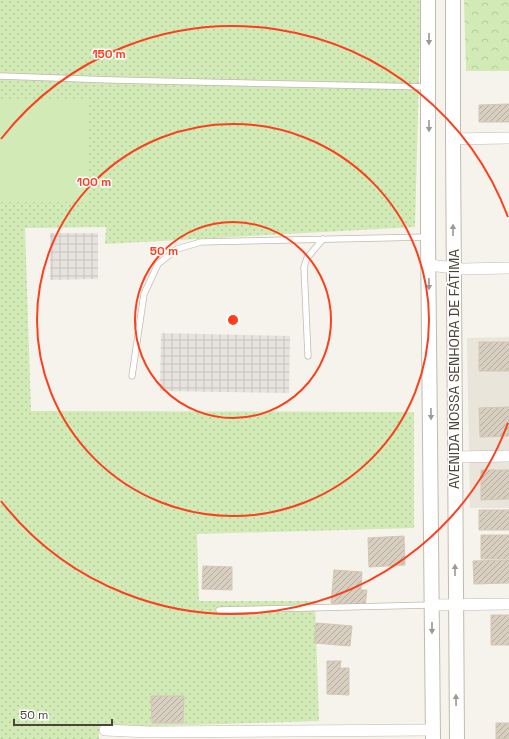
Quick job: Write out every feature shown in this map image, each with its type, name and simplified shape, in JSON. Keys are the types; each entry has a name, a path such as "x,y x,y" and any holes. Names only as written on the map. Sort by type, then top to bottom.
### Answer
{"street":[{"path":"105,730 149,732 433,734 428,237 428,0"},
{"name":"AVENIDA NOSSA SENHORA DE FÁTIMA","path":"453,0 453,268 457,739"},
{"path":"453,139 509,138"},
{"path":"429,265 462,269 509,268"},
{"path":"431,457 509,456"},
{"path":"432,605 509,604"}],"lane":[{"path":"0,76 429,87"},
{"path":"132,376 144,294 158,264 177,248 201,242 428,237"},
{"path":"308,356 304,267 307,258 323,239"},
{"path":"219,610 432,605"}],"shaded area":[{"path":"50,233 98,233 98,279 50,280"},
{"path":"161,333 290,336 289,393 160,391"},
{"path":"509,337 509,508 470,508 467,338"}],"green space":[{"path":"0,0 421,0 415,227 105,244 106,227 25,228 31,411 414,412 414,528 197,534 199,601 315,601 319,721 156,726 99,726 99,739 0,739"},
{"path":"464,0 509,0 509,71 466,71"},
{"path":"87,100 87,202 0,202 0,101"}],"building":[{"path":"509,104 509,122 479,122 479,105"},
{"path":"479,342 509,342 509,371 479,371"},
{"path":"509,407 509,436 480,437 479,408"},
{"path":"481,470 509,470 509,499 481,500"},
{"path":"479,510 509,510 509,530 479,530"},
{"path":"481,535 509,535 509,559 481,559"},
{"path":"404,536 405,565 369,567 368,538"},
{"path":"509,560 509,583 474,584 473,561"},
{"path":"203,566 232,567 232,590 202,589"},
{"path":"334,570 362,572 361,590 367,590 365,606 331,603"},
{"path":"491,615 509,615 509,645 491,645"},
{"path":"316,623 352,626 350,646 314,643"},
{"path":"327,661 341,661 340,668 349,668 349,695 327,694"},
{"path":"151,696 184,696 183,723 152,723"},
{"path":"496,723 509,723 509,739 496,739"}]}
